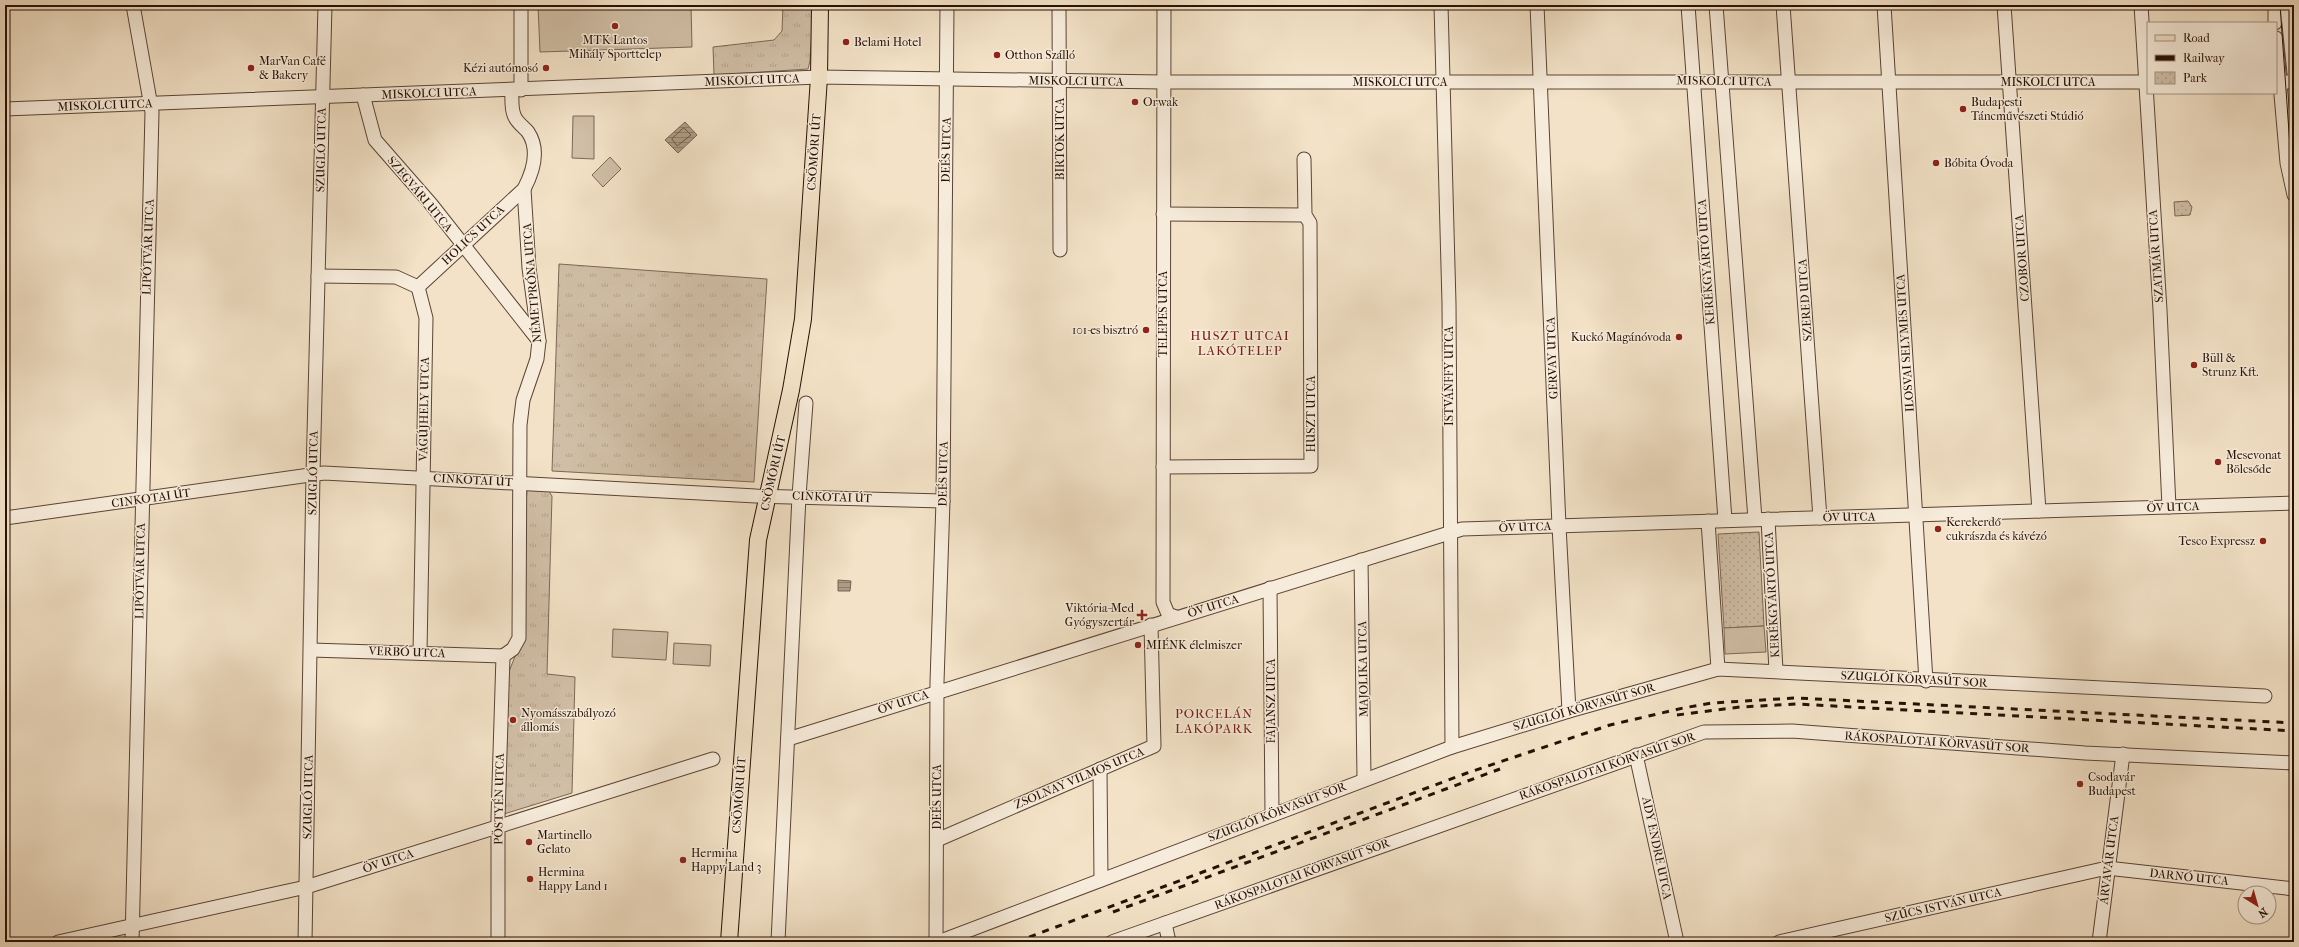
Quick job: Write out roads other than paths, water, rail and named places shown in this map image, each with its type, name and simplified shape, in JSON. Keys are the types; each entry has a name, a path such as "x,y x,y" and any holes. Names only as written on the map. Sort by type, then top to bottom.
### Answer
{"main road":[{"name":"CSÖMÖRI ÚT","path":"729,942 758,540 791,390 803,319 819,77 820,5"}],"street":[{"name":"LIPÓTVÁR UTCA","path":"132,942 141,499 152,104 133,5"},
{"name":"SZUGLÓ UTCA","path":"305,942 312,650 313,474 325,5"},
{"path":"516,90 521,5"},
{"name":"DEÉS UTCA","path":"937,942 937,691 943,501 947,5"},
{"name":"BIRTOK UTCA","path":"1059,5 1060,250"},
{"name":"TELEPES UTCA","path":"1164,5 1163,602 1168,614 1176,618"},
{"name":"ISTVÁNFFY UTCA","path":"1442,5 1449,304 1452,746"},
{"name":"GERVAY UTCA","path":"1537,5 1559,526 1569,711"},
{"name":"KERÉKGYÁRTÓ UTCA","path":"1688,5 1725,520"},
{"name":"KERÉKGYÁRTÓ UTCA","path":"1716,5 1719,64 1723,82 1755,520"},
{"name":"SZERED UTCA","path":"1783,5 1820,518"},
{"name":"ILOSVAI SELYMES UTCA","path":"1884,5 1926,681"},
{"name":"CZOBOR UTCA","path":"2004,5 2039,511"},
{"name":"SZATMÁR UTCA","path":"2141,5 2147,82"},
{"path":"2275,5 2275,22"},
{"path":"2287,5 2294,73"},
{"path":"2277,60 2287,163 2294,195"},
{"name":"MISKOLCI UTCA","path":"5,109 819,77 1163,82 1540,82 1694,80 1723,82 2147,82"},
{"path":"2278,82 2294,82"},
{"name":"HOLICS UTCA","path":"418,287 524,189 531,176 534,152 528,133 514,116 516,90"},
{"name":"SZATMÁR UTCA","path":"2148,94 2169,507"},
{"name":"SZEGVÁRI UTCA","path":"363,95 375,140 431,204 539,341"},
{"name":"HUSZT UTCA","path":"1163,467 1311,466 1310,223 1305,215 1304,159"},
{"name":"NÉMETPRÓNA UTCA","path":"503,656 513,649 519,638 520,425 523,400 537,359 539,341 529,268 524,189"},
{"path":"1163,214 1305,215"},
{"path":"318,276 396,277 418,287"},
{"name":"VÁGÚJHELY UTCA","path":"418,287 426,318 420,653"},
{"name":"CSÖMÖRI ÚT","path":"778,942 799,496 806,403"},
{"name":"CINKOTAI ÚT","path":"5,518 313,474 768,495 943,501"},
{"name":"ÖV UTCA","path":"788,739 937,691 1462,529 2294,503"},
{"name":"KERÉKGYÁRTÓ UTCA","path":"1768,519 1776,670"},
{"path":"1708,521 1718,669"},
{"name":"MAJOLIKA UTCA","path":"1362,560 1364,778"},
{"name":"FAJANSZ UTCA","path":"1270,588 1272,814"},
{"name":"ZSOLNAY VILMOS UTCA","path":"937,840 1154,746 1152,625"},
{"name":"VERBÓ UTCA","path":"312,650 503,656"},
{"name":"PÖSTYÉN UTCA","path":"498,942 503,656"},
{"name":"SZUGLÓI KÖRVASÚT SOR","path":"937,942 1364,778 1452,746 1718,669 1776,670 1926,681 2265,696"},
{"name":"RÁKOSPALOTAI KÖRVASÚT SOR","path":"1112,942 1704,732 1792,731 2072,752 2294,763"},
{"name":"ÁRVAVÁR UTCA","path":"2099,942 2123,754"},
{"name":"ADY ENDRE UTCA","path":"1636,755 1677,942"},
{"name":"ÖV UTCA","path":"58,942 306,887 713,759"},
{"path":"1100,769 1101,880"},
{"name":"DARNÓ UTCA","path":"2108,868 2294,889"},
{"name":"SZŰCS ISTVÁN UTCA","path":"1779,942 2108,868"},
{"path":"1165,923 1169,942"}],"water":[{"path":"685,122 697,135 678,153 665,140"},
{"path":"838,580 851,581 850,591 838,591"}],"tram line":[{"path":"2280,5 2294,203"}],"railway":[{"path":"1016,942 1467,773 1610,725 1683,708 1712,703 1796,698 2294,723"},
{"path":"1677,715 1740,707 1796,704 2294,731"},
{"path":"1113,912 1500,769"}],"place":[{"name":"MTK Lantos Mihály Sporttelep","path":"615,26"},
{"name":"Belami Hotel","path":"846,42"},
{"name":"Otthon Szálló","path":"997,55"},
{"name":"MarVan Café & Bakery","path":"251,68"},
{"name":"Kézi autómosó","path":"546,68"},
{"name":"Orwak","path":"1135,102"},
{"name":"Budapesti Táncművészeti Stúdió","path":"1963,109"},
{"name":"Bóbita Óvoda","path":"1936,163"},
{"name":"101-es bisztró","path":"1146,330"},
{"name":"Kuckó Magánóvoda","path":"1679,337"},
{"name":"Büll & Strunz Kft.","path":"2194,365"},
{"name":"Mesevonat Bölcsőde","path":"2218,462"},
{"name":"Kerekerdő cukrászda és kávézó","path":"1938,529"},
{"name":"Tesco Expressz","path":"2263,541"},
{"name":"Viktória-Med Gyógyszertár","path":"1142,615"},
{"name":"MIÉNK élelmiszer","path":"1138,645"},
{"name":"Nyomásszabályozó állomás","path":"513,720"},
{"name":"Csodavár Budapest","path":"2080,784"},
{"name":"Martinello Gelato","path":"529,842"},
{"name":"Hermina Happy Land 3","path":"683,860"},
{"name":"Hermina Happy Land 1","path":"530,879"}],"district":[{"name":"HUSZT UTCAI LAKÓTELEP","path":"1240,342"},
{"name":"PORCELÁN LAKÓPARK","path":"1214,720"}]}
